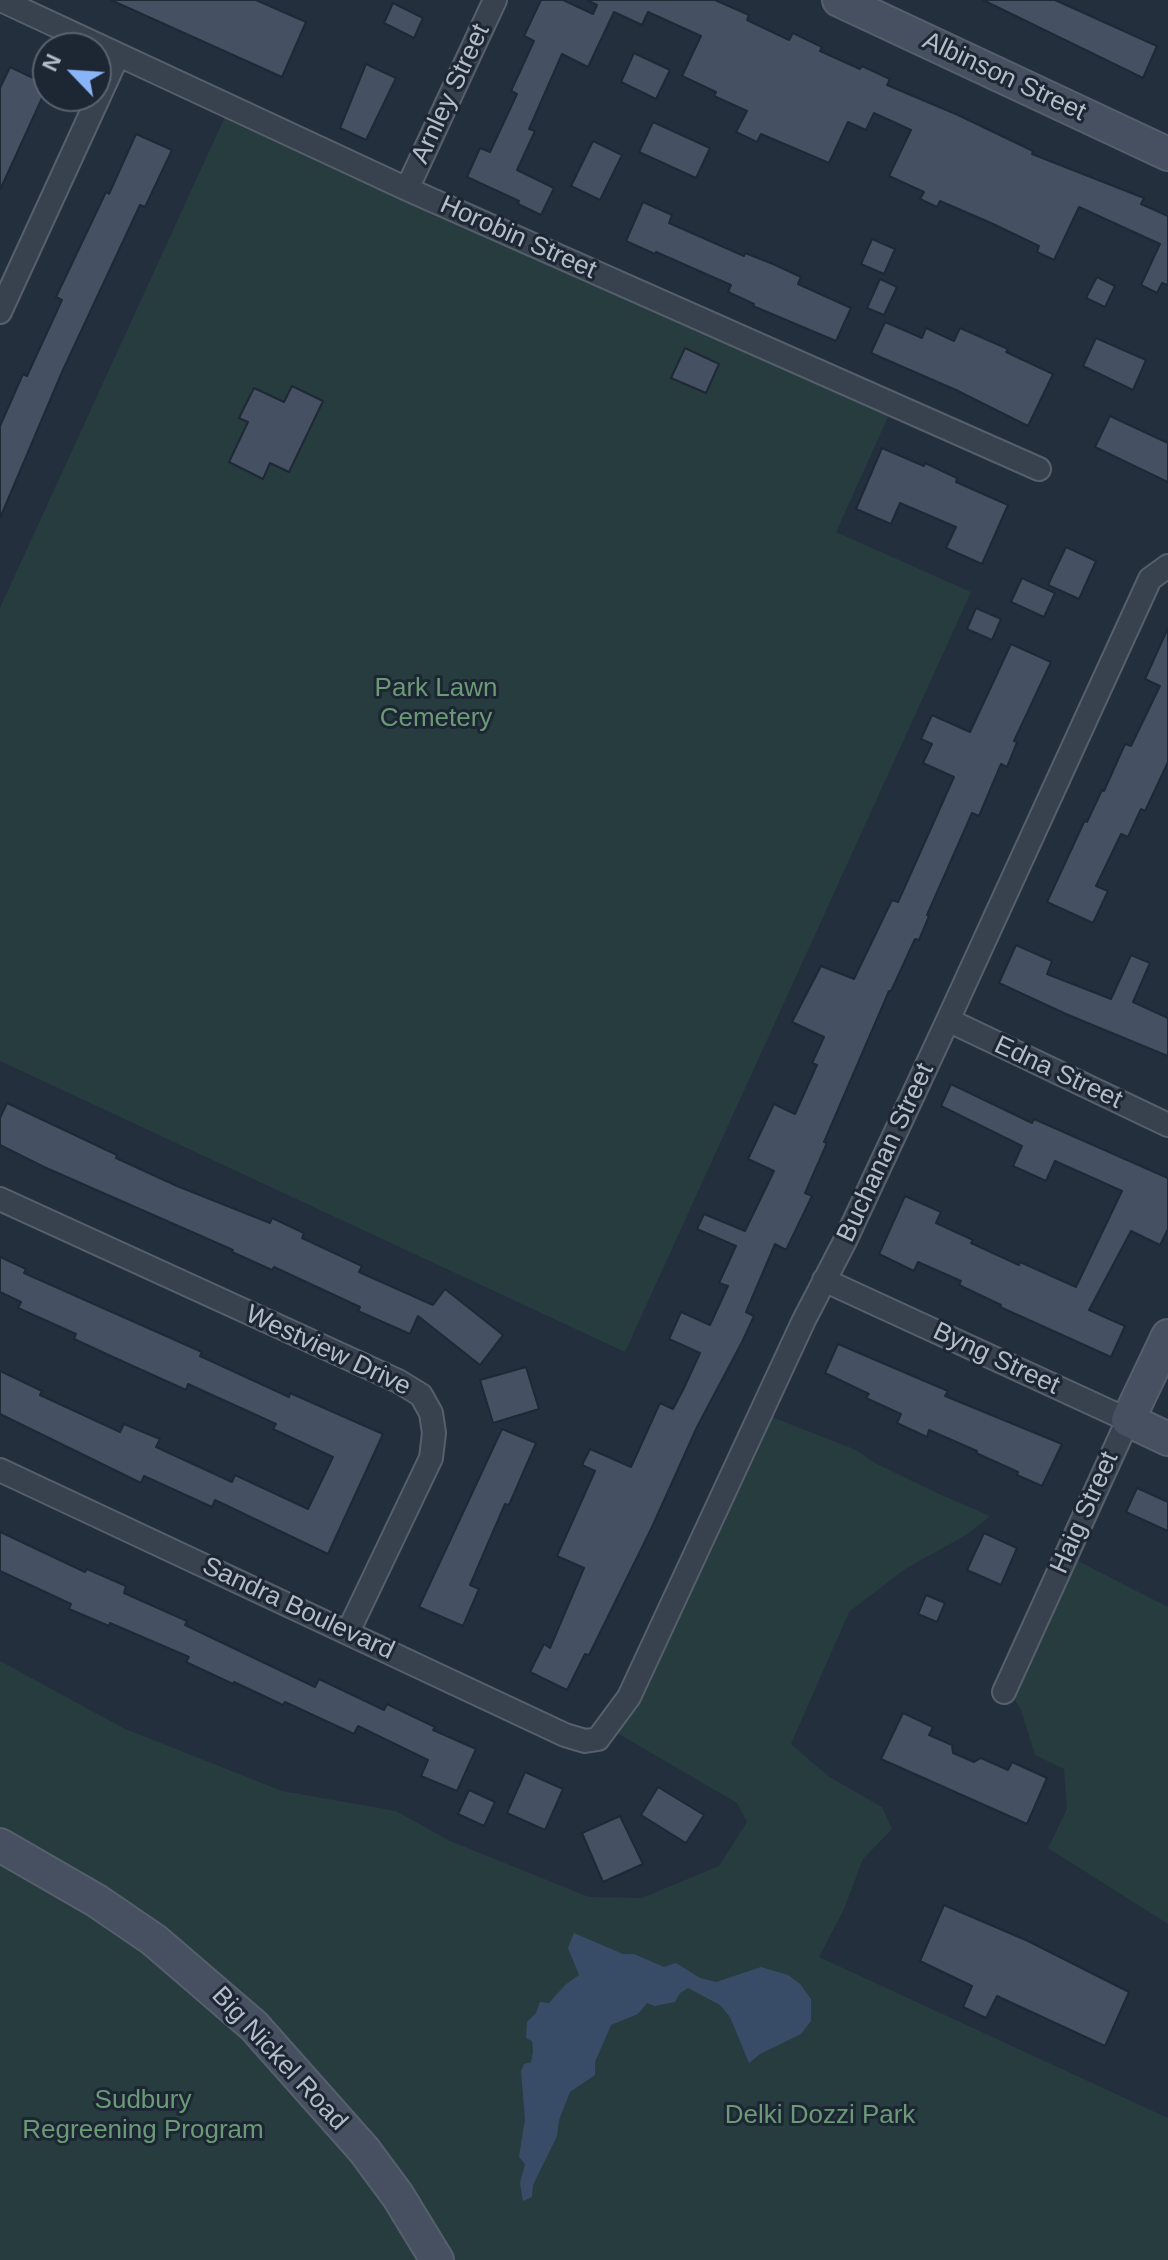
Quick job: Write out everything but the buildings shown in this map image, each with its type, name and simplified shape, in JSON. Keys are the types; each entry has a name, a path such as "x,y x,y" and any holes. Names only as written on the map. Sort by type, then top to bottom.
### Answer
{"main road":[{"name":"Albinson Street","path":"839,0 1168,154"},
{"name":"Haig Street","path":"1128,1420 1168,1336"},
{"name":"Byng Street","path":"1128,1420 1168,1439"},
{"name":"Big Nickel Road","path":"0,1845 97,1901 154,1940 254,2026 364,2150 398,2196 437,2260"}],"street":[{"name":"Horobin Street","path":"1,0 407,189 1039,469"},
{"name":"Arnley Street","path":"407,189 495,0"},
{"path":"0,312 118,55"},
{"name":"Buchanan Street","path":"598,1739 629,1697 948,1020 1150,579 1168,566"},
{"name":"Edna Street","path":"948,1020 1168,1125"},
{"name":"Westview Drive","path":"0,1199 398,1381 421,1395 433,1423 431,1458 348,1632"},
{"name":"Byng Street","path":"824,1280 1128,1420"},
{"name":"Haig Street","path":"1004,1692 1128,1420"},
{"name":"Sandra Boulevard","path":"0,1470 565,1735 585,1741 598,1739"}],"green space":[{"name":"Park Lawn Cemetery","path":"229,108 893,406 836,532 971,592 625,1352 0,1061 0,608"},
{"path":"759,1412 856,1450 875,1463 990,1516 966,1535 905,1569 849,1612 791,1744 828,1776 882,1807 892,1829 863,1859 844,1909 819,1957 1168,2118 1168,2260 0,2260 0,1661 123,1728 282,1791 396,1811 450,1841 589,1897 642,1898 719,1866 747,1822 737,1803 607,1727"},
{"path":"1064,1554 1168,1607 1168,1924 1048,1848 1067,1809 1064,1769 1035,1755 1021,1710 1011,1694"}],"water":[{"path":"574,1933 664,1967 676,1963 700,1978 716,1982 761,1967 788,1975 800,1984 811,1999 811,2021 801,2034 760,2054 749,2063 730,2017 720,2005 688,1988 680,1993 675,2002 655,2006 647,2003 638,2014 611,2025 595,2062 595,2075 570,2092 559,2120 557,2136 533,2185 532,2197 523,2201 520,2183 525,2164 519,2157 525,2119 521,2071 524,2064 531,2062 533,2052 532,2041 526,2038 527,2022 536,2013 540,2002 549,2003 579,1975 568,1948"}],"park label":[{"name":"Sudbury Regreening Program","path":"143,2116"},
{"name":"Delki Dozzi Park","path":"820,2116"}]}
